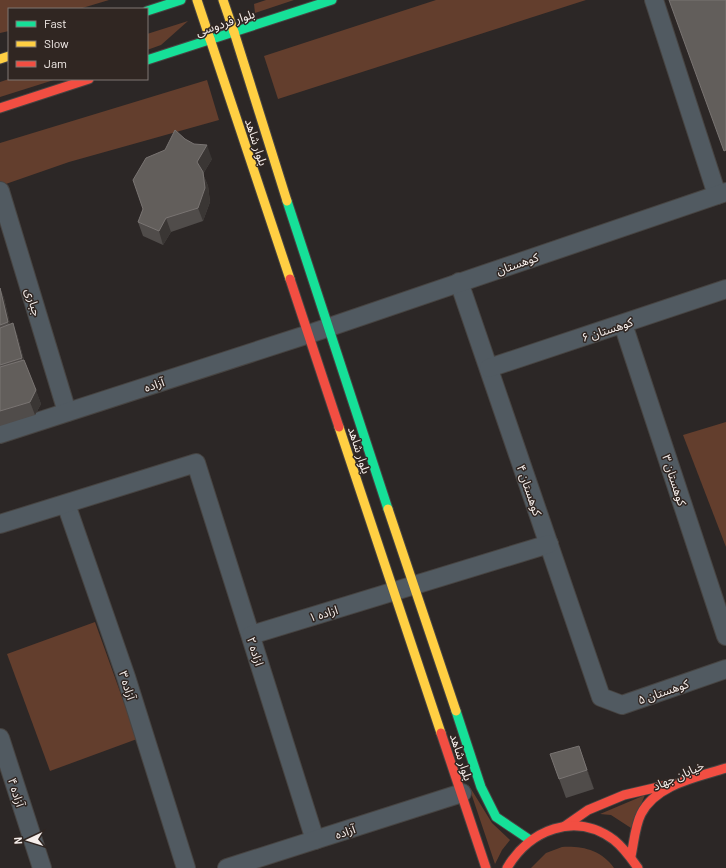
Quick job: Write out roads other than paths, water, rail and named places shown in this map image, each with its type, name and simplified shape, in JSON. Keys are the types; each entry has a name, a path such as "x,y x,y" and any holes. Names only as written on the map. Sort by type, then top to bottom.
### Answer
{"main road":[{"path":"148,11 181,0"},
{"name":"بلوار شاهد","path":"197,0 486,868"},
{"name":"بلوار شاهد","path":"223,0 327,327 481,787 496,817 530,840"},
{"name":"بلوار فردوسی","path":"148,60 332,0"},
{"path":"0,108 86,80"},
{"name":"خیابان جهاد","path":"631,856 641,813 656,795 690,780 726,768"},
{"path":"565,826 588,810 624,795 690,780"},
{"path":"507,868 516,853 530,840 546,831 565,826 584,827 602,832 618,842 631,856 638,868"}],"street":[{"path":"654,0 722,194"},
{"name":"جباری","path":"0,191 67,412"},
{"name":"کوهستان","path":"309,334 722,194"},
{"name":"کوهستان ۴","path":"459,282 601,697"},
{"name":"کوهستان ۶","path":"489,368 726,289"},
{"name":"کوهستان ۳","path":"623,324 726,636"},
{"name":"آزاده","path":"0,434 309,334"},
{"name":"ازاده ۲","path":"66,504 196,463 315,840"},
{"path":"0,524 66,504"},
{"name":"آزاده ۳","path":"66,504 126,677 186,868"},
{"name":"ازاده ۱","path":"251,635 549,544"},
{"name":"کوهستان ۵","path":"601,697 622,705 726,669"},
{"name":"آزاده ۴","path":"0,738 42,868"},
{"name":"آزاده","path":"228,868 462,793"}]}
